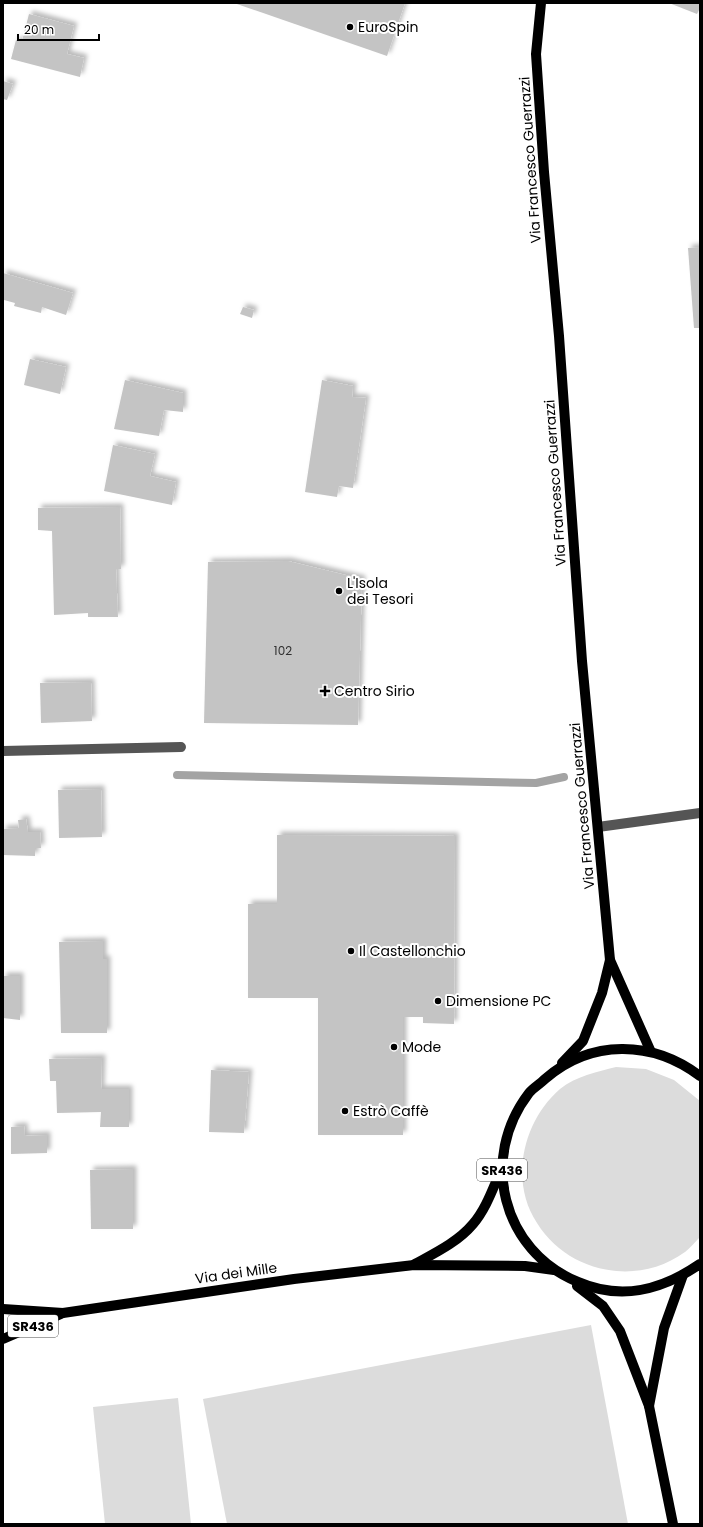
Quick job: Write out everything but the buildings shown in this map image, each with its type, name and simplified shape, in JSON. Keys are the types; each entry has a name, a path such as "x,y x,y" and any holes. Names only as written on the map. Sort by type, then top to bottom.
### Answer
{"main road":[{"name":"Via Francesco Guerrazzi","path":"541,3 536,54 559,336 582,661 610,960 602,993 583,1041 560,1066"},
{"name":"Via Francesco Guerrazzi","path":"610,960 651,1052"},
{"name":"SR436","path":"700,1076 685,1065 651,1052 619,1048 589,1053 560,1066 529,1093 509,1128 502,1168 503,1192 510,1215 521,1236 536,1255 554,1270 566,1277 588,1287 612,1291 637,1291 661,1286 683,1275 700,1264"},
{"name":"Via dei Mille","path":"414,1265 450,1245 473,1224 488,1201 502,1168"},
{"name":"Via dei Mille","path":"3,1309 63,1313 294,1279 414,1265 518,1266 554,1270"},
{"path":"649,1406 664,1328 683,1275"},
{"path":"566,1277 603,1306 620,1331 649,1406 673,1524"},
{"name":"Via dei Mille","path":"3,1339 63,1313"}],"street":[{"path":"3,751 182,747"},
{"path":"598,827 700,813"}],"shaded area":[{"path":"616,1067 646,1069 674,1080 700,1101 700,1237 685,1252 666,1263 646,1269 625,1271 605,1269 585,1263 566,1254 550,1240 537,1223 528,1206 524,1189 522,1171 524,1152 529,1134 547,1102 560,1089 573,1081 587,1075"},
{"path":"591,1325 628,1524 227,1524 203,1399"},
{"path":"178,1398 191,1524 105,1524 93,1407"}],"waterway":[{"path":"177,775 536,783 564,777"}],"place":[{"name":"EuroSpin","path":"350,27"},
{"name":"L'Isola dei Tesori","path":"339,591"},
{"name":"Centro Sirio","path":"325,691"},
{"name":"Il Castellonchio","path":"351,951"},
{"name":"Dimensione PC","path":"438,1001"},
{"name":"Mode","path":"394,1047"},
{"name":"Estrò Caffè","path":"345,1111"}]}
